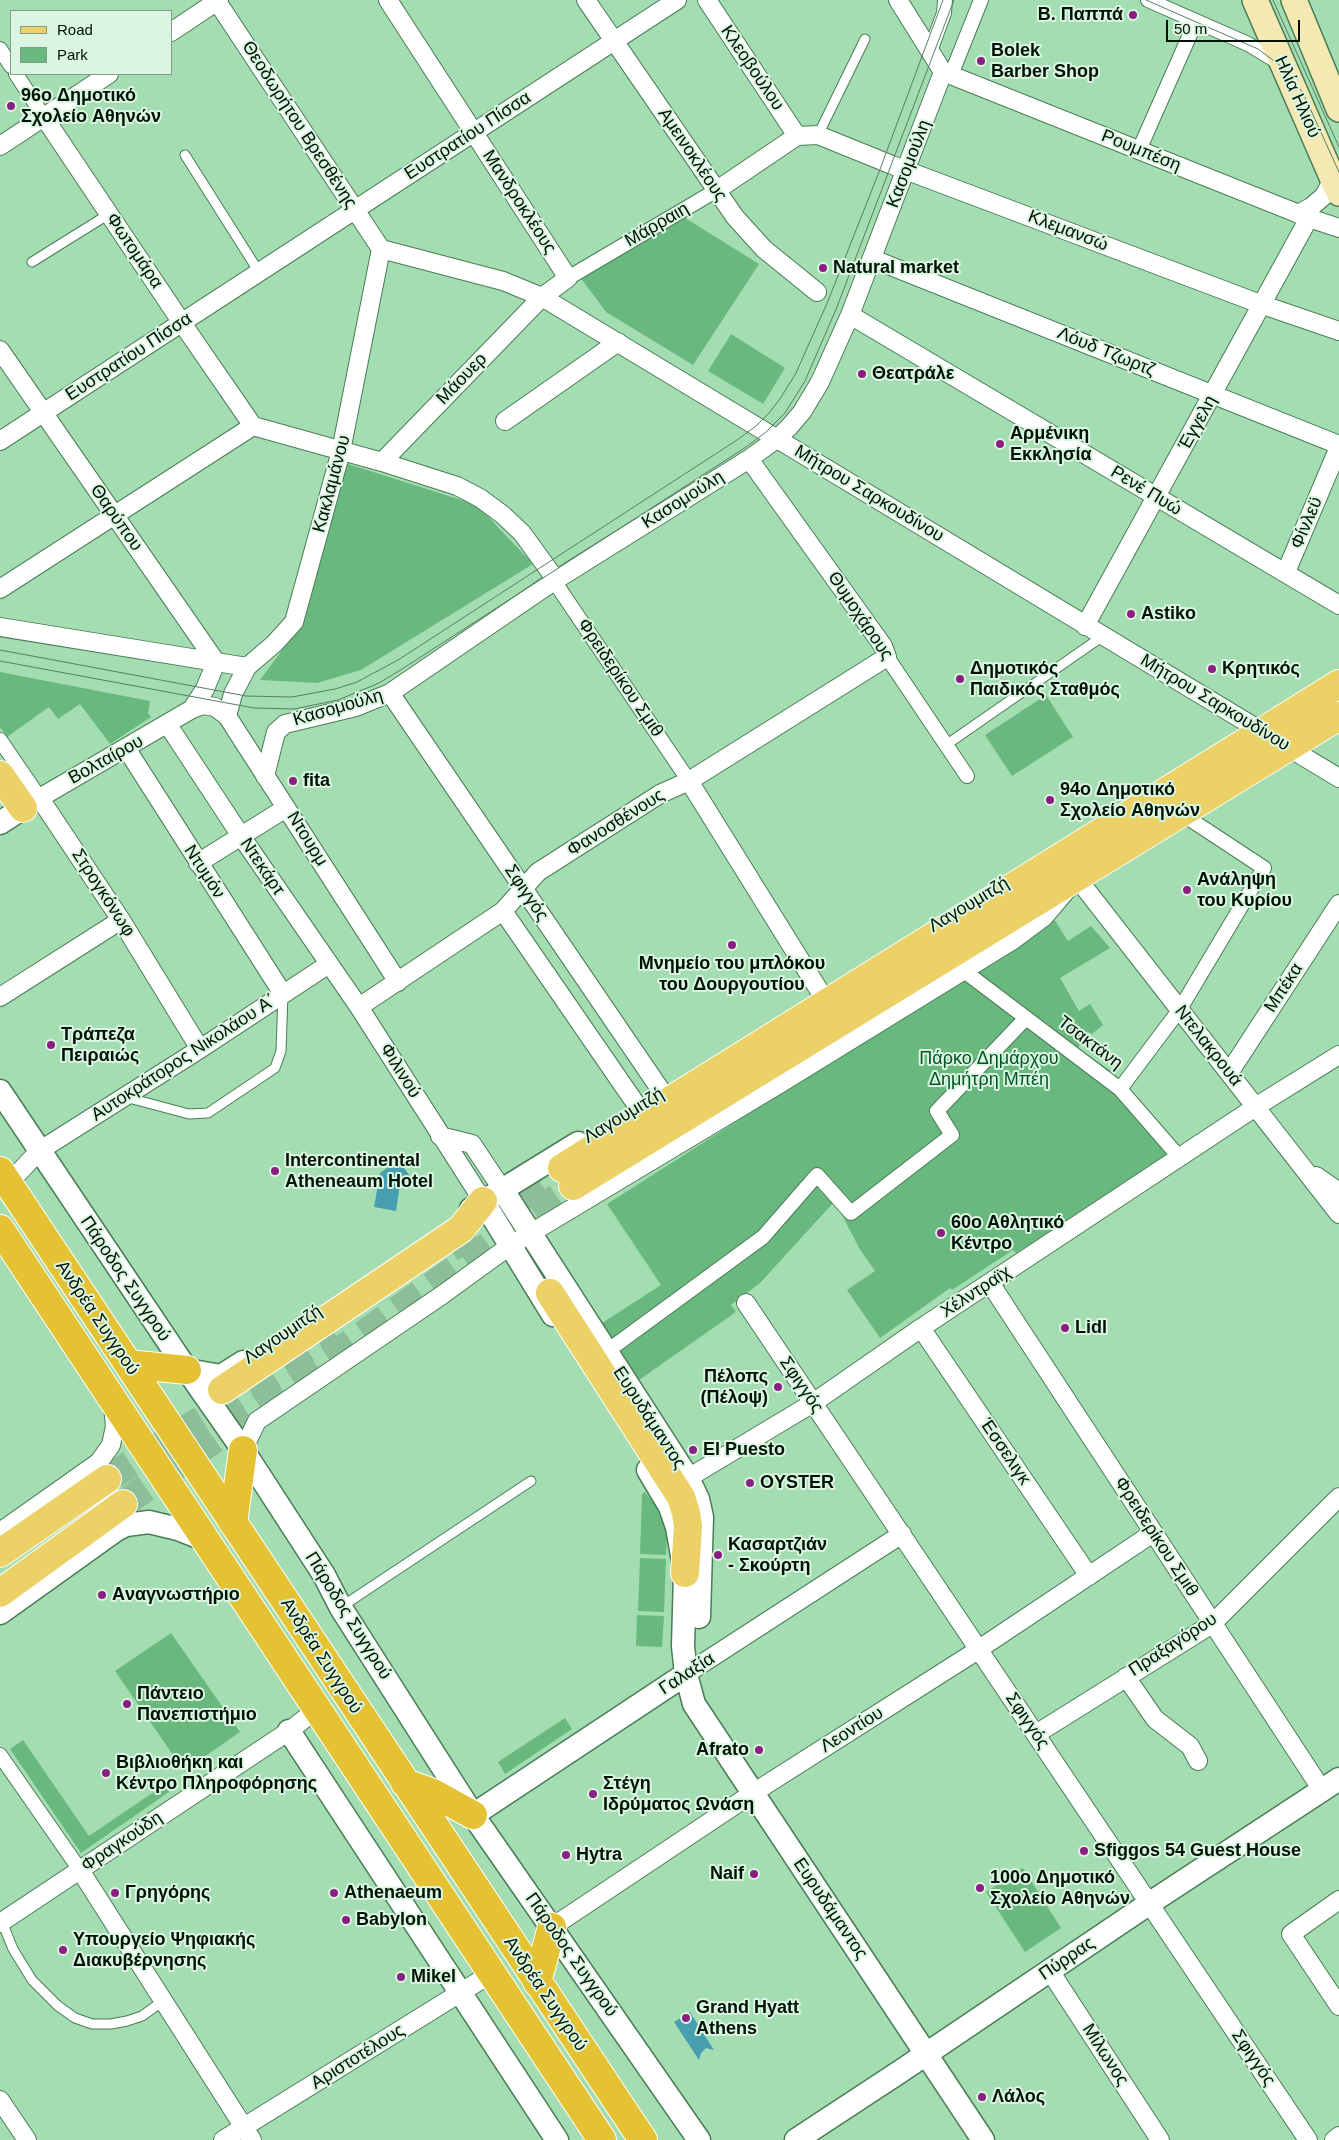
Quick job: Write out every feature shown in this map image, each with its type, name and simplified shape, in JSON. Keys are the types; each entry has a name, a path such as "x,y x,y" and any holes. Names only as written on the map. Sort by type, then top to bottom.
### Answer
{"highway":[{"name":"Ανδρέα Συγγρού","path":"4,1178 643,2140"},
{"name":"Ανδρέα Συγγρού","path":"2,1245 31,1276 602,2140"},
{"path":"128,1364 187,1370"},
{"path":"233,1523 243,1450"},
{"path":"405,1783 433,1793 473,1815"},
{"path":"537,1982 552,1927"}],"main road":[{"name":"Ηλία Ηλιού","path":"1255,0 1336,186"},
{"name":"Ηλία Ηλιού","path":"1294,0 1339,109"},
{"name":"Λαγουμιτζή","path":"568,1177 1072,866 1264,731 1339,684"},
{"name":"Λαγουμιτζή","path":"1072,866 1182,814 1339,716"},
{"path":"0,774 31,803"},
{"path":"222,1390 461,1229 492,1195"},
{"path":"550,1293 682,1497 688,1526 685,1574"},
{"path":"0,1553 103,1470"},
{"path":"0,1593 123,1504"}],"street":[{"path":"172,31 217,0"},
{"name":"Θεοδωρήτου Βρεσθένης","path":"217,0 381,249"},
{"name":"Μανδροκλέους","path":"388,0 568,278"},
{"name":"Αμεινοκλέους","path":"586,0 735,217 764,249 817,292"},
{"name":"Ευστρατίου Πίσσα","path":"0,441 677,0"},
{"name":"Κλεοβούλου","path":"707,0 797,136"},
{"path":"898,0 930,51 947,73"},
{"path":"930,51 945,6 953,0"},
{"name":"Κασομούλη","path":"265,776 276,732 284,724 356,707 390,693 554,581 749,459 778,438 796,419 812,397 850,315 906,170 947,73 981,0"},
{"path":"1148,0 1258,49 1284,68"},
{"path":"1139,150 1196,21"},
{"path":"0,48 10,64"},
{"name":"Ρουμπέση","path":"947,73 1304,216 1339,228"},
{"name":"Φωτομάρα","path":"17,75 253,426"},
{"path":"0,146 107,75"},
{"name":"Κλεμανσώ","path":"797,136 818,135 1263,305 1339,331"},
{"name":"Μάρραιη","path":"542,297 568,278 717,190 797,136"},
{"path":"1304,216 1311,207 1336,186"},
{"name":"Έγγελη","path":"1084,626 1263,305 1304,216"},
{"name":"Μήτρου Σαρκουδίνου","path":"381,249 503,281 542,297 778,438 1084,626 1264,731 1339,778"},
{"name":"Κακλαμάνου","path":"226,716 233,694 247,667 274,644 294,622 342,451 381,249"},
{"name":"Λόυδ Τζωρτζ","path":"873,259 1339,446"},
{"name":"Μάουερ","path":"382,462 542,297"},
{"name":"Ρενέ Πυώ","path":"850,315 1339,605"},
{"path":"505,421 618,342"},
{"name":"Θαρύπου","path":"0,350 216,662"},
{"path":"0,589 253,426"},
{"name":"Φρειδερίκου Σμιθ","path":"253,426 382,462 457,486 480,498 503,515 522,533 551,573 554,581 689,780 822,995"},
{"name":"Φίνλεϋ","path":"1286,572 1339,446"},
{"name":"Θυμοχάρους","path":"749,459 883,646 887,657 967,776"},
{"path":"0,627 247,667"},
{"name":"Φανοσθένους","path":"359,1007 503,912 538,872 660,794 689,780 887,657"},
{"name":"Βολταίρου","path":"0,823 31,803 168,725 192,709 205,689 216,662"},
{"name":"Σφιγγός","path":"390,693 662,1092"},
{"path":"192,709 203,705 215,707 226,716"},
{"name":"Ντουρμ","path":"226,716 398,982"},
{"name":"Ντεκάρτ","path":"168,725 241,836 359,1007"},
{"name":"Στρογκόνωφ","path":"0,740 31,803 121,920 200,1049"},
{"name":"Ντυμόν","path":"126,748 283,994"},
{"path":"198,863 286,808"},
{"path":"1120,1088 1180,1009 1264,868 1182,814"},
{"name":"Λαγουμιτζή","path":"187,1370 221,1376 492,1195 1037,864 1072,866 1044,917 1014,940 511,1245 442,1295 257,1421 243,1450"},
{"name":"Ντελακρουά","path":"1072,866 1339,1214"},
{"name":"Μπέκα","path":"1229,1073 1339,904"},
{"name":"Σφιγγός","path":"503,912 638,1107"},
{"path":"0,997 121,920"},
{"name":"Αυτοκράτορος Νικολάου Α΄","path":"4,1178 39,1151 200,1049 329,964"},
{"name":"Τσακτάνη","path":"964,971 1120,1088 1180,1158"},
{"name":"Φιλινού","path":"359,1007 440,1136 492,1195"},
{"path":"606,1352 763,1237 817,1175 851,1213 952,1135 937,1111 1026,1018"},
{"name":"Χέλντραϊχ","path":"688,1478 813,1403 921,1328 1257,1106 1339,1055"},
{"name":"Πάροδος Συγγρού","path":"0,1091 187,1370 243,1450 324,1575 341,1608 473,1815 699,2140"},
{"path":"1302,1166 1339,1192"},
{"name":"Ευρυδάμαντος","path":"492,1195 530,1234 688,1478 701,1507 702,1545 697,1646 686,1674"},
{"name":"Ευρυδάμαντος","path":"492,1195 511,1245 675,1516 685,1574 682,1646 691,1696 698,1712 983,2140"},
{"name":"Φρειδερίκου Σμιθ","path":"990,1283 1212,1624 1331,1785"},
{"name":"Σφιγγός","path":"746,1303 1308,2140"},
{"name":"Έσσελιγκ","path":"921,1328 1089,1576"},
{"path":"0,1532 103,1470 115,1426 112,1398"},
{"name":"Πραξαγόρου","path":"1036,1734 1212,1624 1339,1497"},
{"path":"0,1613 116,1530 126,1526 149,1522 178,1529 206,1540"},
{"name":"Λεοντίου","path":"552,1927 753,1793 979,1649 1153,1533"},
{"name":"Γαλαξία","path":"473,1815 902,1534"},
{"path":"1126,1677 1154,1719 1190,1746 1198,1761"},
{"name":"Φραγκούδη","path":"1,1922 317,1709"},
{"path":"288,1730 557,2140"},
{"path":"0,1755 80,1870 248,2134"},
{"name":"Πύρρας","path":"796,2140 1150,1903 1331,1785"},
{"path":"1339,1900 1290,1934 1339,2006"},
{"name":"Μίλωνος","path":"1050,1971 1160,2140"},
{"name":"Αριστοτέλους","path":"223,2140 248,2134 492,1973"},
{"path":"0,2100 27,2140"},
{"path":"1334,2140 1339,2136"}],"lane":[{"path":"818,135 866,39"},
{"path":"185,155 259,272"},
{"path":"32,262 109,214"},
{"path":"946,744 1103,636"},
{"path":"124,1097 189,1114 208,1113 275,1068 281,1051 283,994"},
{"path":"341,1608 531,1481"},
{"path":"1,1922 13,1948 32,1980 58,2006 74,2018 92,2024 111,2024 127,2021 154,2009 163,2001"}],"green space":[{"path":"682,216 759,264 693,365 606,312 580,277"},
{"path":"731,334 785,368 763,404 708,371"},
{"path":"342,462 477,505 533,564 361,670 317,683 260,680 298,629"},
{"path":"0,672 150,701 148,713 151,717 110,744 80,704 58,719 49,707 7,737 0,727"},
{"path":"1046,695 1073,737 1012,776 985,735"},
{"name":"Πάρκο Δημάρχου Δημήτρη Μπέη","path":"1054,919 1068,941 1091,926 1110,948 1060,978 1079,1011 1090,1004 1103,1025 1092,1034 1088,1032 1078,1048 1112,1072 1180,1150 1016,1253 1013,1250 952,1290 950,1288 880,1338 847,1290 875,1271 859,1248 835,1201 760,1283 731,1305 736,1312 639,1380 599,1325 661,1285 607,1204"},
{"path":"645,1492 660,1512 665,1524 667,1533 666,1555 640,1554 642,1494"},
{"path":"640,1558 666,1559 664,1612 638,1611"},
{"path":"637,1615 664,1616 662,1647 636,1646"},
{"path":"171,1633 240,1732 184,1771 115,1671"},
{"path":"565,1718 572,1729 505,1774 498,1762"},
{"path":"23,1740 89,1836 164,1785 169,1792 81,1853 10,1749"},
{"path":"1023,1868 1061,1928 1025,1952 986,1892"}],"water":[{"path":"398,1160 410,1176 400,1184 396,1211 374,1207 380,1173"},
{"path":"690,2012 714,2050 706,2048 701,2053 699,2060 674,2022"}],"tunnel":[{"path":"450,1249 562,1168"},
{"path":"123,1504 573,1186"},
{"path":"107,1479 256,1385 333,1331"}],"tram line":[{"path":"0,650 246,696 292,697 335,689 357,682 398,660 737,440 756,426 769,413 796,373 828,301 879,172 943,0"},
{"path":"0,661 254,708 294,709 338,700 379,683 402,669 746,447 766,432 785,413 805,381 837,307 954,0"},
{"path":"1146,0 1258,49 1285,69 1303,93 1339,172"},
{"path":"1273,0 1339,147"}],"place":[{"name":"Β. Παππά","path":"1133,15"},
{"name":"Bolek Barber Shop","path":"981,61"},
{"name":"96ο Δημοτικό Σχολείο Αθηνών","path":"11,106"},
{"name":"Natural market","path":"823,268"},
{"name":"Θεατράλε","path":"862,374"},
{"name":"Αρμένικη Εκκλησία","path":"1000,444"},
{"name":"Astiko","path":"1131,614"},
{"name":"Κρητικός","path":"1212,669"},
{"name":"Δημοτικός Παιδικός Σταθμός","path":"960,679"},
{"name":"fita","path":"293,781"},
{"name":"94ο Δημοτικό Σχολείο Αθηνών","path":"1050,800"},
{"name":"Ανάληψη του Κυρίου","path":"1187,890"},
{"name":"Μνημείο του μπλόκου του Δουργουτίου","path":"732,945"},
{"name":"Τράπεζα Πειραιώς","path":"51,1045"},
{"name":"Intercontinental Atheneaum Hotel","path":"275,1171"},
{"name":"60ο Αθλητικό Κέντρο","path":"941,1233"},
{"name":"Lidl","path":"1065,1328"},
{"name":"Πέλοπς (Πέλοψ)","path":"778,1387"},
{"name":"El Puesto","path":"693,1450"},
{"name":"OYSTER","path":"750,1483"},
{"name":"Κασαρτζιάν - Σκούρτη","path":"718,1555"},
{"name":"Aναγνωστήριο","path":"102,1595"},
{"name":"Πάντειο Πανεπιστήμιο","path":"127,1704"},
{"name":"Afrato","path":"759,1750"},
{"name":"Βιβλιοθήκη και Κέντρο Πληροφόρησης","path":"106,1773"},
{"name":"Στέγη Iδρύματος Ωνάση","path":"593,1794"},
{"name":"Sfiggos 54 Guest House","path":"1084,1851"},
{"name":"Hytra","path":"566,1855"},
{"name":"Naif","path":"754,1874"},
{"name":"100ο Δημοτικό Σχολείο Αθηνών","path":"980,1888"},
{"name":"Γρηγόρης","path":"115,1893"},
{"name":"Athenaeum","path":"334,1893"},
{"name":"Babylon","path":"346,1920"},
{"name":"Υπουργείο Ψηφιακής Διακυβέρνησης","path":"63,1950"},
{"name":"Mikel","path":"401,1977"},
{"name":"Grand Hyatt Athens","path":"686,2018"},
{"name":"Λάλος","path":"982,2097"}]}
